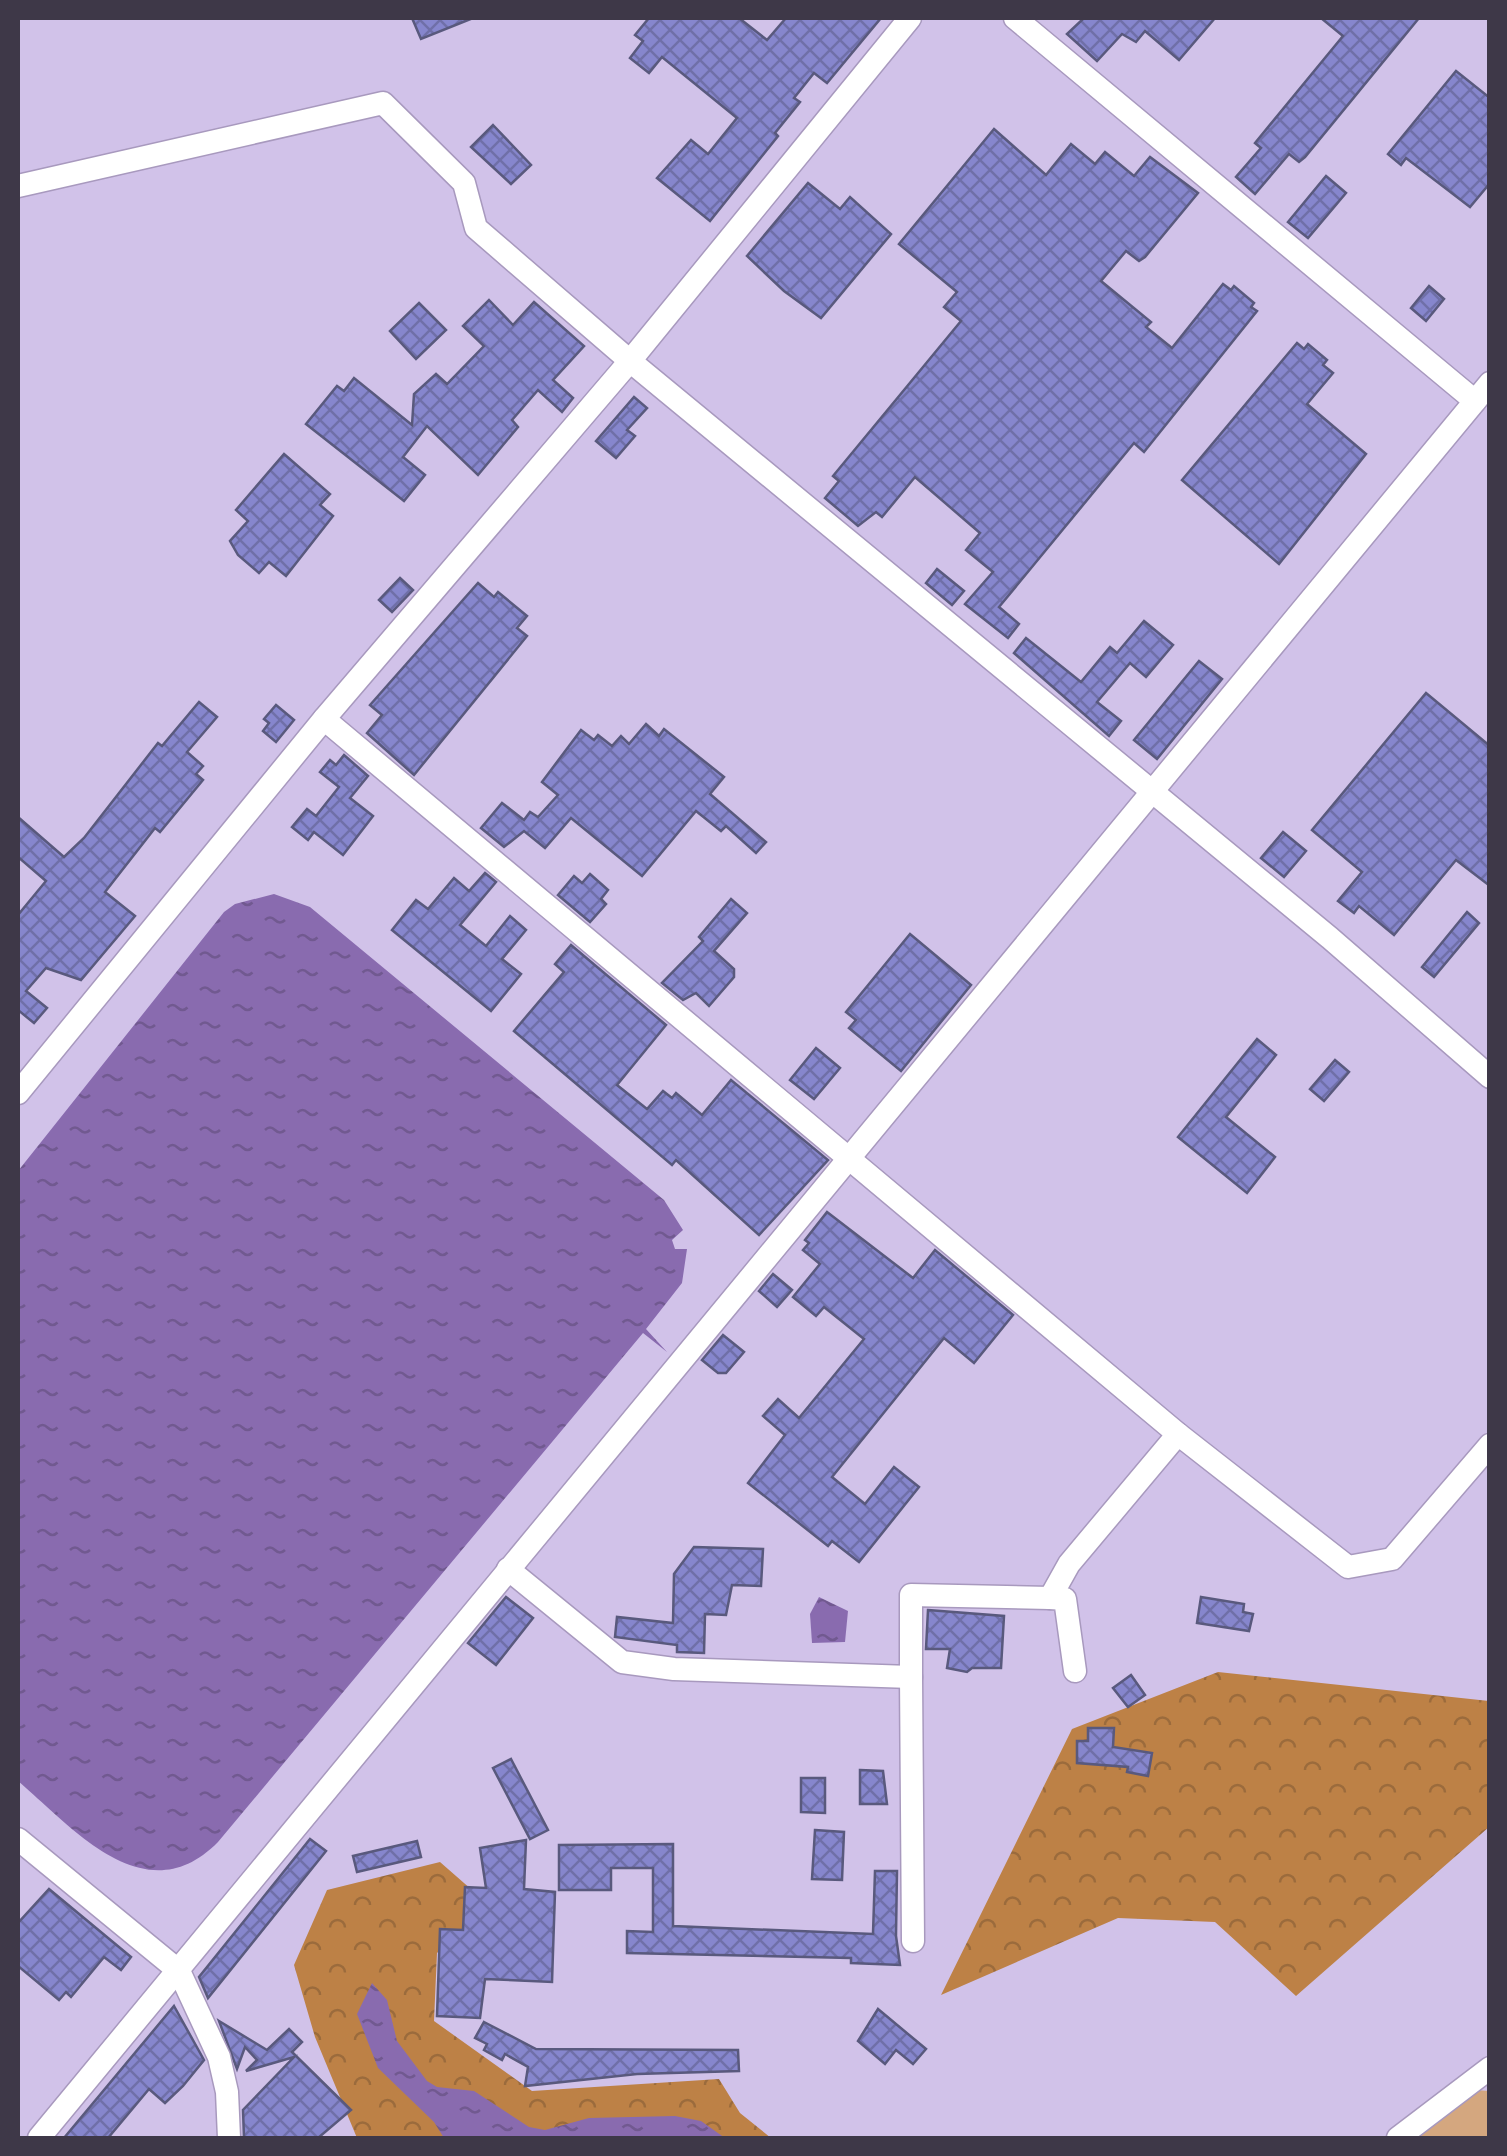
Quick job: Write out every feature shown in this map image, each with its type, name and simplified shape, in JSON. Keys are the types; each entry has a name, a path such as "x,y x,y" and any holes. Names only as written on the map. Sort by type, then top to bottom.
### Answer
{"street":[{"path":"18,1093 324,719 630,360 910,18"},
{"path":"40,2138 1154,794 1482,392 1015,18"},
{"path":"18,186 383,102 464,182 476,228 1490,1077"},
{"path":"324,719 1178,1434 1348,1567 1392,1559 1490,1445"},
{"path":"1050,1598 1069,1564 1178,1434"},
{"path":"508,1569 622,1662 674,1669 911,1677"},
{"path":"913,1941 911,1595 1065,1599 1074,1671"},
{"path":"18,1839 179,1971 219,2057 227,2092 229,2138"},
{"path":"1398,2138 1490,2068"}],"shaded area":[{"path":"1475,2090 1489,2091 1489,2138 1414,2138"}],"green space":[{"path":"1218,1672 1489,1701 1489,1827 1296,1996 1215,1922 1118,1918 941,1995 1072,1729"},
{"path":"440,1862 488,1904 437,1953 434,2021 532,2091 719,2079 740,2113 771,2138 357,2138 315,2037 294,1965 327,1890"}],"water":[{"path":"274,894 310,907 664,1200 683,1230 672,1240 675,1249 687,1249 682,1283 646,1329 667,1352 643,1333 218,1842 191,1862 164,1870 138,1867 87,1841 18,1781 18,1171 224,912 235,904"},
{"path":"819,1597 848,1611 845,1642 812,1643 810,1614"},
{"path":"372,1983 387,2000 397,2041 427,2081 437,2087 474,2091 529,2127 545,2130 589,2118 675,2116 701,2121 725,2138 444,2138 434,2122 378,2068 357,2014"}],"building":[{"path":"412,18 473,18 421,39"},
{"path":"649,18 739,18 767,40 786,18 881,18 827,83 814,73 794,98 800,102 775,133 778,136 710,221 657,178 691,140 708,154 737,118 662,57 649,73 630,58 643,41 635,35"},
{"path":"1084,18 1215,18 1179,60 1145,31 1136,42 1122,34 1097,61 1067,34"},
{"path":"1321,18 1419,18 1305,157 1299,162 1289,154 1255,194 1236,177 1261,148 1255,143 1343,36"},
{"path":"1456,71 1490,98 1490,183 1470,207 1406,158 1401,165 1388,154"},
{"path":"493,125 531,165 511,184 471,147"},
{"path":"994,129 1046,175 1071,144 1095,164 1105,152 1134,176 1150,157 1198,193 1145,257 1139,261 1126,251 1101,281 1151,322 1146,327 1172,348 1223,284 1231,290 1234,286 1254,303 1251,307 1257,311 1144,452 1134,443 999,607 1019,624 1008,638 965,604 993,572 966,550 980,533 915,477 882,517 876,512 858,526 825,498 839,481 833,476 961,321 944,307 957,292 899,244"},
{"path":"1326,176 1346,193 1308,238 1288,222"},
{"path":"808,183 840,209 850,197 891,234 821,318 784,291 747,256"},
{"path":"1429,286 1444,299 1426,321 1411,308"},
{"path":"489,300 513,325 534,302 584,346 553,380 573,398 562,412 538,390 512,420 518,427 478,475 427,426 403,457 425,475 404,501 306,424 337,386 344,391 354,378 412,425 414,394 436,374 447,384 484,346 463,326"},
{"path":"419,303 446,330 416,359 390,331"},
{"path":"1297,343 1304,349 1308,344 1327,360 1323,365 1333,373 1307,404 1366,454 1279,564 1182,480"},
{"path":"634,397 647,408 627,430 635,436 616,458 596,441"},
{"path":"284,454 330,494 320,505 333,516 286,576 269,562 259,573 238,555 230,541 248,521 236,510"},
{"path":"937,569 964,591 952,605 926,583"},
{"path":"400,578 413,590 392,612 379,600"},
{"path":"478,583 494,597 498,592 527,616 517,628 527,636 414,775 367,733 382,715 370,705"},
{"path":"1144,621 1173,645 1146,677 1130,663 1097,702 1121,721 1109,736 1014,653 1026,638 1081,682 1110,647 1117,653"},
{"path":"1199,661 1222,679 1157,759 1134,740"},
{"path":"1426,693 1490,746 1490,886 1456,860 1394,935 1359,906 1354,913 1338,901 1362,872 1312,830"},
{"path":"199,702 217,717 187,752 203,766 196,774 203,780 160,832 155,828 105,892 135,916 81,980 46,968 26,991 47,1008 34,1023 18,1010 18,915 46,881 18,857 18,817 64,857 84,838 158,743 162,746"},
{"path":"276,705 294,720 276,742 263,731 269,723 264,719"},
{"path":"646,724 659,736 664,729 724,777 710,794 766,842 756,853 726,826 721,831 696,811 642,876 571,818 545,848 524,831 504,847 481,828 502,803 524,820 530,812 538,817 558,795 542,782 581,730 594,740 598,735 612,746 621,736 629,744"},
{"path":"344,755 368,776 350,798 373,816 343,855 314,832 308,840 292,827 307,809 316,816 339,787 320,772 330,760 336,765"},
{"path":"1283,832 1306,851 1284,877 1261,858"},
{"path":"485,873 496,882 460,925 486,946 510,916 526,930 502,959 521,974 491,1011 392,930 416,900 428,909 454,878 469,891"},
{"path":"590,874 608,890 601,899 606,904 590,922 558,895 574,876 582,883"},
{"path":"731,899 747,913 714,951 734,969 734,977 709,1006 696,993 683,1000 662,983 703,941 699,937"},
{"path":"1467,912 1479,923 1434,977 1422,967"},
{"path":"910,934 971,985 901,1071 849,1028 856,1020 846,1012"},
{"path":"571,945 666,1025 617,1085 647,1109 663,1091 672,1098 676,1093 702,1115 731,1080 828,1160 759,1235 676,1160 672,1165 514,1031 564,972 555,964"},
{"path":"1257,1039 1276,1055 1226,1117 1275,1157 1247,1193 1178,1137"},
{"path":"816,1048 840,1068 814,1099 790,1080"},
{"path":"1335,1060 1349,1072 1324,1101 1310,1089"},
{"path":"827,1212 913,1278 935,1250 1013,1315 974,1363 944,1338 832,1477 865,1504 894,1467 919,1487 859,1562 832,1541 828,1546 748,1483 785,1435 763,1416 778,1399 799,1418 864,1339 824,1307 816,1316 793,1297 820,1264 803,1250 809,1243 805,1240"},
{"path":"773,1274 792,1290 777,1307 759,1291"},
{"path":"723,1335 744,1352 726,1373 718,1373 702,1360"},
{"path":"694,1547 763,1549 761,1586 732,1585 726,1615 705,1614 704,1653 677,1652 677,1645 615,1637 617,1617 673,1623 674,1574"},
{"path":"506,1597 533,1618 496,1665 468,1643"},
{"path":"1201,1597 1244,1604 1243,1612 1253,1614 1249,1631 1197,1623"},
{"path":"928,1610 1004,1616 1001,1668 972,1668 967,1672 947,1668 950,1649 926,1649"},
{"path":"1131,1675 1145,1695 1128,1707 1113,1688"},
{"path":"1088,1728 1114,1728 1113,1747 1152,1753 1148,1776 1127,1772 1128,1767 1077,1763 1077,1741 1088,1741"},
{"path":"511,1759 548,1830 530,1839 493,1768"},
{"path":"860,1770 883,1771 887,1804 860,1804"},
{"path":"801,1778 825,1778 825,1813 801,1812"},
{"path":"815,1830 844,1832 842,1880 812,1879"},
{"path":"310,1839 326,1851 208,1998 199,1977"},
{"path":"526,1840 524,1889 555,1892 552,1982 485,1979 480,2018 437,2016 440,1929 463,1930 465,1887 486,1888 480,1848"},
{"path":"417,1841 421,1857 357,1872 353,1856"},
{"path":"673,1844 673,1926 873,1934 875,1871 897,1871 896,1936 900,1965 851,1963 851,1958 627,1953 627,1931 653,1932 653,1868 611,1868 611,1890 559,1890 559,1845"},
{"path":"49,1889 131,1957 121,1970 104,1957 71,1997 66,1992 59,2000 18,1966 18,1923"},
{"path":"174,2006 204,2060 183,2086 165,2103 149,2089 108,2138 64,2138"},
{"path":"878,2009 926,2049 913,2064 896,2050 885,2064 858,2041"},
{"path":"219,2021 267,2050 289,2029 302,2042 292,2052 351,2110 318,2138 244,2138 243,2110 294,2057 246,2071 257,2060 245,2047 237,2069"},
{"path":"484,2022 536,2049 738,2050 739,2071 637,2074 525,2086 528,2067 505,2054 502,2060 484,2050 487,2044 475,2038"}]}
